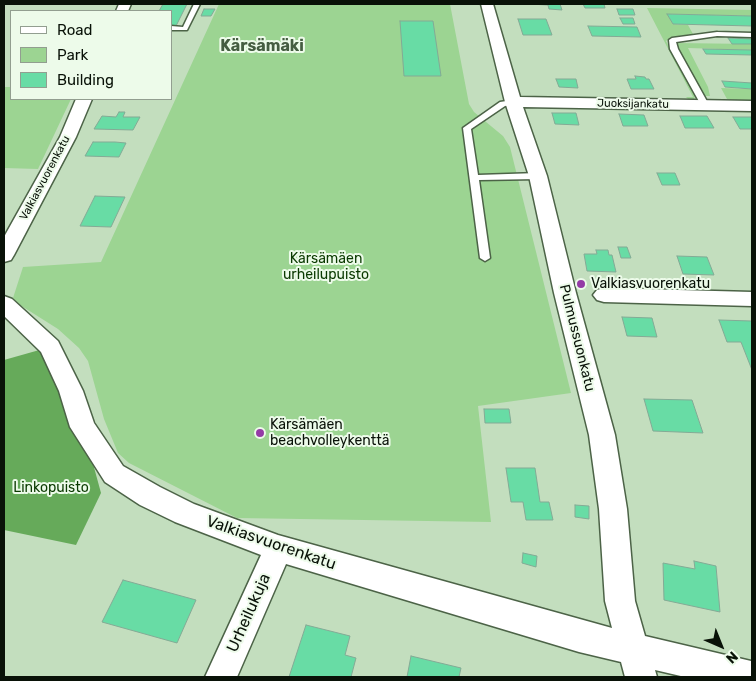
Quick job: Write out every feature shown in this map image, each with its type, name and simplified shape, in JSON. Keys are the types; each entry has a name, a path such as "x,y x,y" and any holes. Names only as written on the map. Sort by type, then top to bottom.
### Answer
{"street":[{"name":"Pulmussuonkatu","path":"488,4 513,102 538,176 565,294 602,435 613,509 620,601 637,663"},
{"name":"Valkiasvuorenkatu","path":"4,256 68,137 84,100"},
{"name":"Juoksijankatu","path":"513,102 752,106"},
{"path":"604,295 752,299"},
{"name":"Valkiasvuorenkatu","path":"4,304 50,347 71,391 84,426 114,474 150,496 185,513 278,548 579,636 637,663 751,677"},
{"name":"Urheilukuja","path":"220,677 278,548"}],"lane":[{"path":"172,28 185,29 197,4"},
{"path":"705,105 674,48 672,40 706,35 752,35"},
{"path":"485,258 466,128 503,104 513,102"},
{"path":"473,178 538,176"}],"green space":[{"name":"Kärsämäen urheilupuisto","path":"219,4 450,4 469,104 474,112 503,136 510,147 571,393 478,406 491,522 237,518 129,463 118,453 104,419 88,361 79,348 58,329 20,305 13,298 23,267 101,262"},
{"path":"647,8 752,10 752,16 668,14 673,24 688,25 693,34 671,37 666,41 695,96 694,99 688,99 686,97 693,97"},
{"path":"675,43 752,44 752,50 688,48 708,87 710,96 705,96"},
{"path":"4,87 10,87 10,100 71,100 38,169 4,168"},
{"path":"721,88 752,89 752,102 727,99"},
{"name":"Linkopuisto","path":"50,347 83,427 101,493 76,545 4,530 4,360"}],"building":[{"path":"163,4 187,4 176,26 172,26 172,10 160,10"},
{"path":"529,4 560,4 562,10 549,9 548,5"},
{"path":"583,4 604,4 605,8 585,8"},
{"path":"204,9 215,9 211,16 201,16"},
{"path":"617,9 633,9 635,15 619,15"},
{"path":"667,14 752,16 752,26 673,24"},
{"path":"620,18 633,18 635,24 623,24"},
{"path":"518,19 546,19 552,35 523,35"},
{"path":"400,21 433,21 441,76 404,76"},
{"path":"588,26 637,27 641,37 592,36"},
{"path":"728,38 752,39 752,44 732,44"},
{"path":"703,49 752,50 752,55 706,54"},
{"path":"635,76 649,79 654,89 631,89 627,79 636,79"},
{"path":"556,79 576,79 578,88 559,87"},
{"path":"722,81 752,83 752,89 725,87"},
{"path":"119,112 125,112 123,117 140,117 133,130 94,129 102,116 116,117"},
{"path":"552,113 576,113 579,125 555,124"},
{"path":"619,114 644,115 648,126 623,126"},
{"path":"680,116 707,116 714,128 685,128"},
{"path":"733,117 752,117 752,129 740,129"},
{"path":"93,142 126,143 119,157 85,156"},
{"path":"657,173 675,173 680,185 662,185"},
{"path":"95,196 125,197 111,227 80,226"},
{"path":"618,247 627,247 631,258 621,258"},
{"path":"596,250 608,250 609,255 612,255 616,272 587,271 584,254 597,254"},
{"path":"677,256 707,257 714,275 683,274"},
{"path":"622,317 652,318 657,337 627,336"},
{"path":"719,320 752,321 752,370 741,342 727,342"},
{"path":"644,399 692,400 703,433 653,431"},
{"path":"484,409 509,409 511,423 485,423"},
{"path":"506,468 535,468 540,502 549,502 553,520 526,520 523,502 511,502"},
{"path":"575,505 589,506 589,519 575,517"},
{"path":"523,553 537,556 536,567 522,563"},
{"path":"694,561 716,566 720,612 664,600 663,563 695,569"},
{"path":"123,580 196,600 177,643 102,622"},
{"path":"306,625 350,636 345,655 356,658 351,677 289,677"},
{"path":"411,656 461,668 459,677 407,677"}],"place":[{"name":"Valkiasvuorenkatu","path":"581,284"},
{"name":"Kärsämäen beachvolleykenttä","path":"260,433"}],"district":[{"name":"Kärsämäki","path":"262,46"}]}
